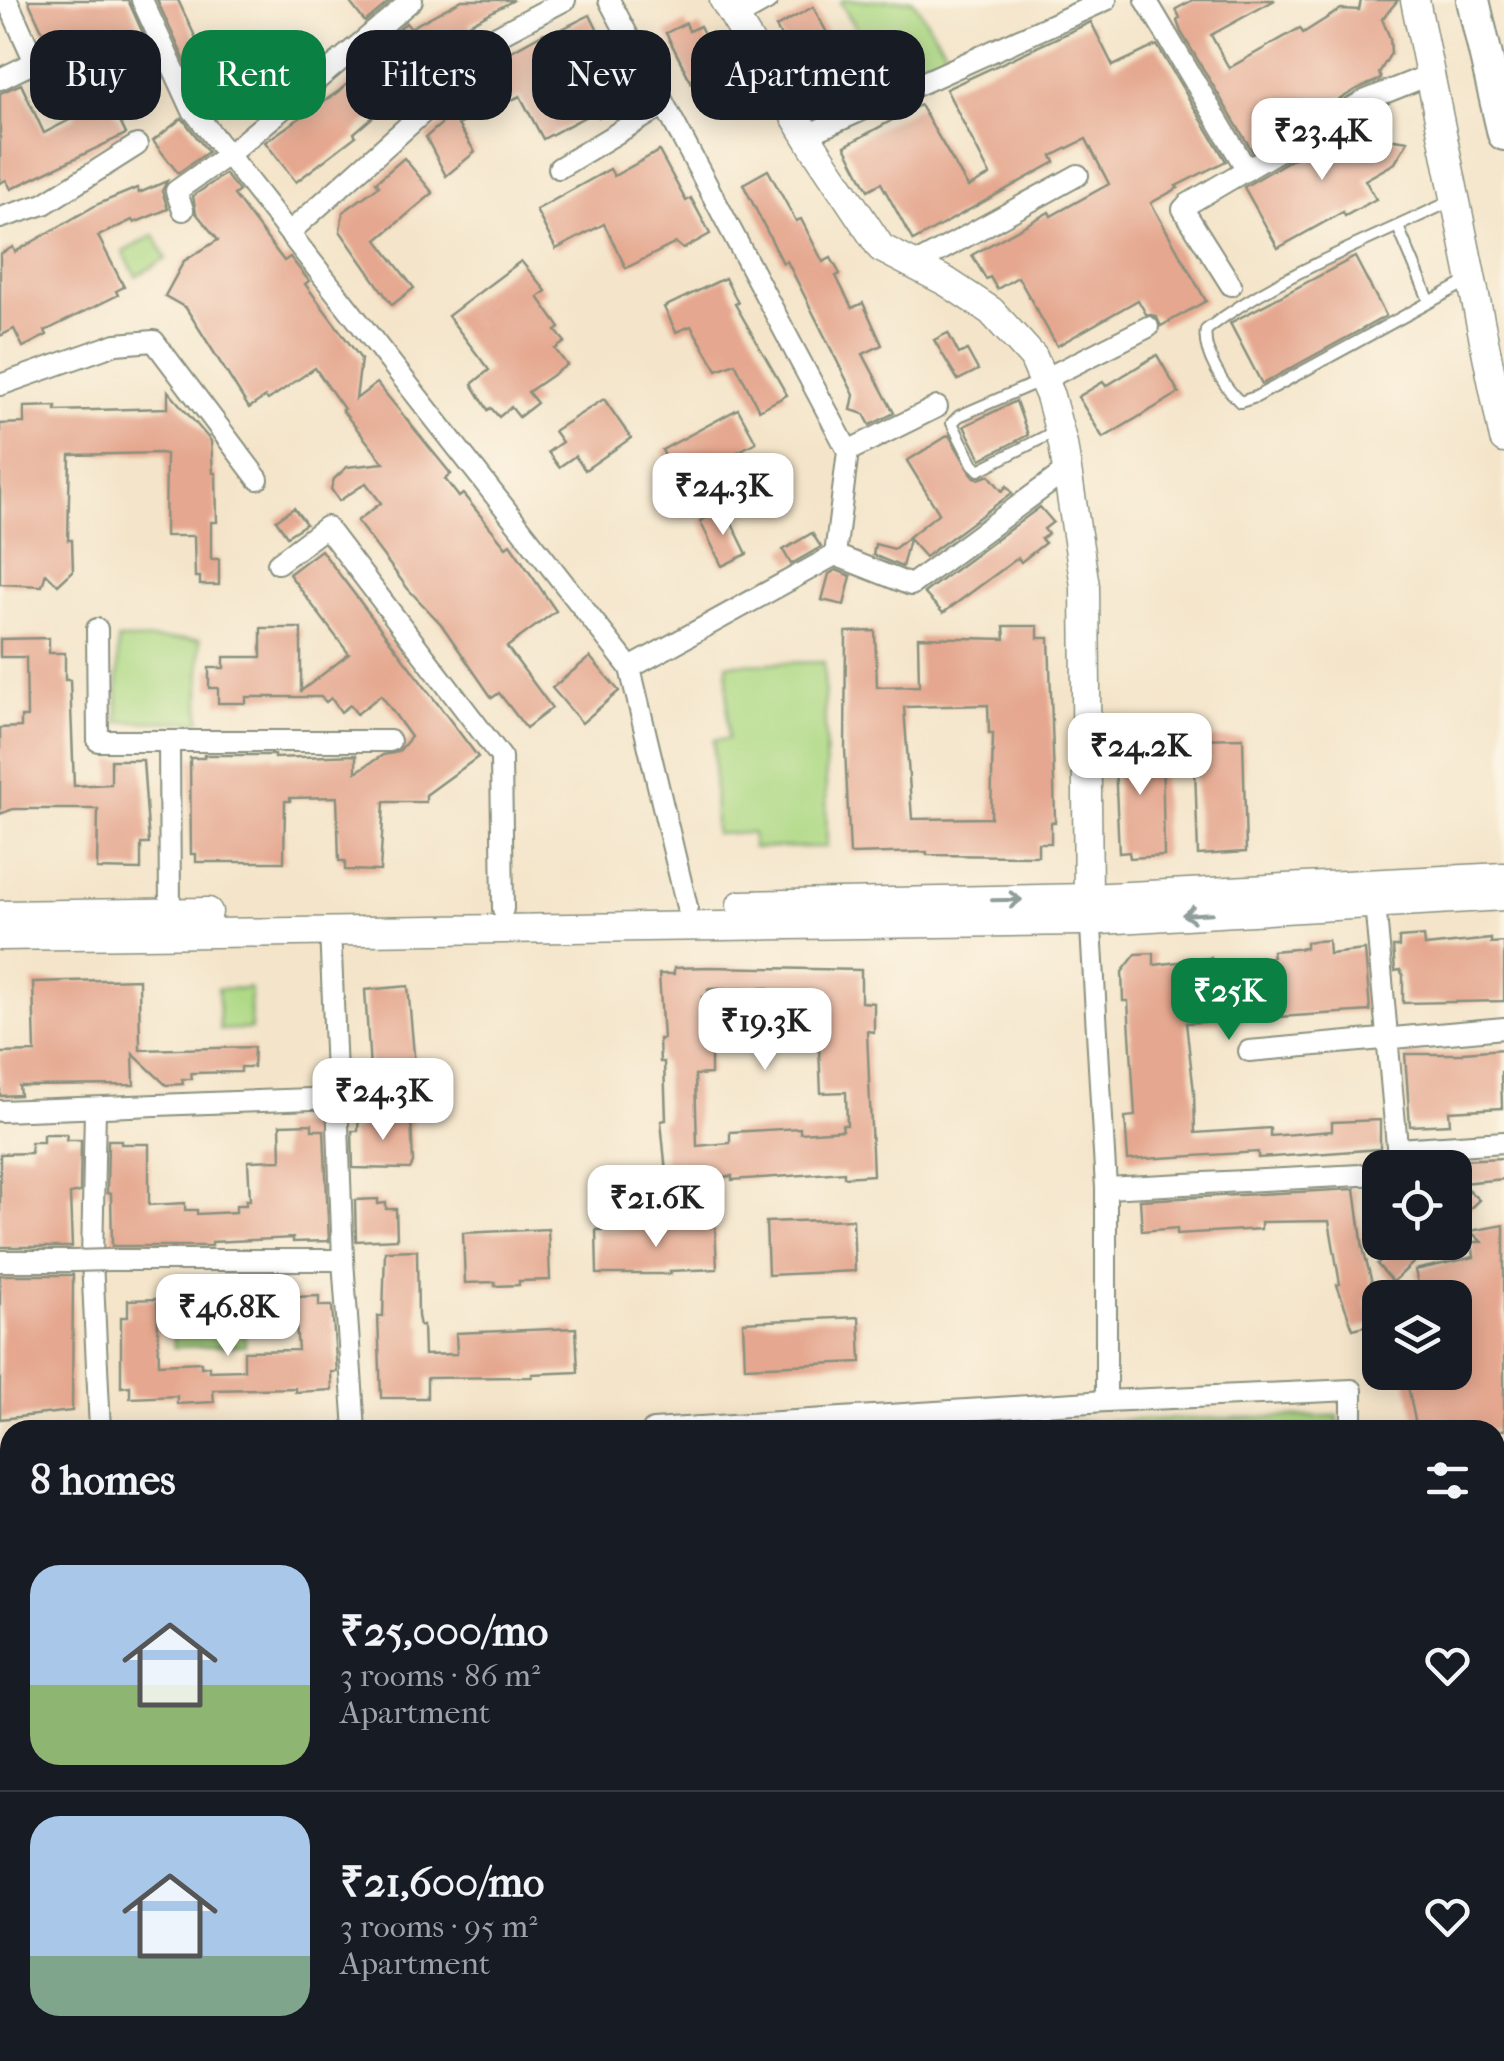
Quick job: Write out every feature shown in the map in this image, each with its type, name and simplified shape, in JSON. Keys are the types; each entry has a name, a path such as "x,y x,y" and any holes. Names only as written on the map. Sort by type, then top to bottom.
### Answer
{"main road":[{"path":"1473,0 1504,134"}],"street":[{"path":"0,78 36,62 7,0"},
{"path":"142,0 192,108 630,668 686,906"},
{"path":"183,210 176,191 229,154 412,0"},
{"path":"509,30 565,0"},
{"path":"609,0 625,30"},
{"path":"767,0 730,9 881,248 947,282 990,311 1033,357 1058,429 1084,586 1090,909 1106,1188 1106,1401"},
{"path":"807,135 1106,0"},
{"path":"1146,0 1248,170"},
{"path":"1415,0 1504,439"},
{"path":"1230,285 1184,209 1364,102 1430,75"},
{"path":"671,118 848,451 835,555"},
{"path":"290,232 415,120"},
{"path":"559,168 639,120"},
{"path":"0,218 44,204 137,146"},
{"path":"914,264 1078,175"},
{"path":"1043,380 1148,327"},
{"path":"0,386 116,344 154,341 258,480"},
{"path":"848,451 937,407"},
{"path":"630,668 835,555 911,584 1067,470"},
{"path":"278,562 326,527 501,757 503,909"},
{"path":"97,630 98,741 390,741"},
{"path":"169,741 170,912"},
{"path":"0,914 686,906 1090,909 1504,877"},
{"path":"0,936 1375,903 1504,896"},
{"path":"1375,903 1397,1150"},
{"path":"330,930 343,1260 354,1420"},
{"path":"1249,1051 1504,1028"},
{"path":"0,1111 337,1098"},
{"path":"95,1108 92,1260 100,1420"},
{"path":"1451,1150 1504,1142"},
{"path":"1106,1188 1362,1175"},
{"path":"0,1261 343,1260"},
{"path":"809,1420 1352,1390 1352,1420"}],"lane":[{"path":"1454,200 1282,283 1224,316 1206,330 1204,341 1230,392 1240,402 1256,397 1470,280"},
{"path":"1398,227 1429,300"},
{"path":"1043,380 959,416 952,423 979,470 1058,429"}],"green space":[{"path":"913,0 950,57 925,73 925,30 858,30 840,2"},
{"path":"154,235 166,259 136,276 123,252"},
{"path":"200,639 200,721 118,722 118,640"},
{"path":"824,662 827,847 753,848 752,833 715,834 714,740 728,739 727,664"},
{"path":"250,988 251,1029 220,1030 218,989"},
{"path":"253,1282 254,1301 244,1318 245,1345 174,1347 173,1283"},
{"path":"1338,1416 1338,1420 1156,1420"}],"building":[{"path":"28,0 128,0 141,30 42,30"},
{"path":"157,0 178,0 192,30 181,30 181,52"},
{"path":"348,0 389,0 390,1 365,22"},
{"path":"462,0 514,0 469,24 472,30 398,30 406,23 410,28"},
{"path":"1193,0 1275,0 1211,35 1229,68 1300,28 1303,33 1341,9 1359,10 1361,0 1398,0 1382,19 1391,53 1379,73 1381,79 1252,151 1181,32 1176,9"},
{"path":"813,7 825,30 778,30 776,27"},
{"path":"590,15 598,30 560,30"},
{"path":"1091,22 1113,66 1157,45 1226,161 1151,203 1206,301 1161,326 1156,316 1146,314 1138,300 1057,346 1018,277 997,289 990,277 986,279 972,255 1109,184 1086,139 1052,156 1055,162 913,241 881,183 868,190 845,146 893,120 925,120 925,114 968,187 990,175 946,89"},
{"path":"686,23 691,30 691,82 671,43 671,30"},
{"path":"532,40 532,118 520,96 512,100 512,51"},
{"path":"21,84 30,103 30,120 38,120 44,133 69,120 119,120 126,134 11,189 6,180 0,183 0,93"},
{"path":"346,85 346,120 369,120 354,133 356,136 296,182 265,142 297,120 326,120 326,100"},
{"path":"181,119 208,152 178,173 153,141"},
{"path":"446,120 469,120 458,125 475,152 446,176 426,137"},
{"path":"533,120 579,120 543,139"},
{"path":"1381,125 1388,138 1408,141 1395,163 1365,180 1376,199 1345,216 1343,212 1278,248 1244,187 1340,131 1347,144"},
{"path":"659,151 686,201 691,198 710,234 683,249 676,243 626,268 604,224 556,249 536,210 610,169 614,176"},
{"path":"404,158 433,193 377,240 414,288 392,305 340,231 343,212 379,186 376,182"},
{"path":"768,170 796,221 801,219 823,262 831,258 852,308 863,303 882,345 863,354 894,413 870,425 864,414 851,410 854,395 787,261 783,263 743,184"},
{"path":"225,174 239,191 234,195 284,261 290,257 309,281 305,284 361,359 356,399 377,383 451,474 445,479 459,497 463,494 506,547 510,544 556,611 507,647 552,708 526,728 499,693 492,698 441,624 408,589 357,521 381,503 366,483 339,501 331,489 334,479 347,467 384,463 315,368 268,400 265,397 249,408 186,308 165,296 184,261 218,240 196,213 193,196"},
{"path":"167,181 162,191 168,209 98,236 124,287 116,291 118,295 45,331 47,335 23,347 14,329 0,336 0,254 13,247 15,252 98,204"},
{"path":"1355,257 1386,316 1262,384 1230,323"},
{"path":"521,261 546,291 538,297 560,328 556,331 565,342 555,349 567,365 528,392 537,403 519,417 511,407 499,417 491,408 488,410 472,384 489,370 448,316"},
{"path":"725,278 738,303 735,304 787,395 759,410 735,363 717,370 691,326 676,332 664,307"},
{"path":"948,333 959,354 967,350 978,370 958,380 934,340"},
{"path":"1157,355 1179,393 1103,438 1078,397 1103,382 1106,386"},
{"path":"168,391 211,441 217,522 211,522 211,559 219,559 219,585 200,585 200,577 195,577 194,536 165,536 166,454 160,453 70,455 68,540 72,540 73,571 58,585 46,573 42,586 0,584 0,424 24,423 24,407 56,406 56,411 168,408"},
{"path":"604,399 631,438 585,470 575,456 559,467 548,452 562,442 554,431"},
{"path":"1016,401 1028,435 981,459 964,426"},
{"path":"738,409 756,442 679,483 662,450"},
{"path":"949,435 973,476 979,479 989,475 1002,491 1007,486 1012,493 925,557 909,539 902,567 873,555 875,544 894,549 939,513 907,461"},
{"path":"1040,507 1053,522 1044,529 1048,534 1041,539 1045,543 1021,562 1018,558 943,613 924,593"},
{"path":"294,508 306,524 287,536 276,520"},
{"path":"725,509 747,554 722,566 700,521"},
{"path":"812,533 821,547 791,564 783,550"},
{"path":"321,550 478,757 426,795 426,802 384,802 380,871 345,870 345,861 339,861 337,797 285,801 284,862 196,862 196,854 191,854 190,758 356,755 356,772 383,755 398,752 411,737 381,695 357,714 350,705 341,712 331,698 326,702 321,697 246,697 246,703 218,703 218,688 209,688 209,668 224,668 224,657 261,657 261,628 301,628 301,691 349,654 289,574"},
{"path":"836,570 851,576 844,605 822,600 829,574"},
{"path":"1004,626 1038,626 1038,638 1049,638 1055,822 1051,822 1051,843 1038,843 1038,856 850,854 845,749 846,632 875,631 877,687 919,686 918,637 1005,639","holes":["988,705 989,733 993,733 991,818 912,819 904,707"]},
{"path":"49,638 49,653 65,653 65,680 70,680 74,786 111,784 111,760 143,760 149,844 141,844 141,870 97,869 98,809 13,809 0,814 0,728 21,727 21,717 27,717 26,657 0,657 0,639"},
{"path":"590,657 619,691 582,723 552,688"},
{"path":"1243,738 1246,852 1198,855 1194,739"},
{"path":"1162,741 1164,856 1130,858 1129,852 1119,853 1114,742"},
{"path":"1424,936 1425,946 1491,939 1491,943 1504,942 1504,1001 1403,1003 1403,975 1400,970 1395,971 1393,947 1399,947 1399,938"},
{"path":"1328,940 1329,954 1365,950 1370,1011 1186,1023 1195,1133 1270,1128 1270,1136 1332,1131 1332,1122 1380,1120 1380,1149 1258,1158 1258,1152 1128,1160 1125,1117 1135,1116 1128,1001 1123,1001 1122,972 1136,954 1154,953 1154,965 1211,958 1211,965 1273,957 1272,951 1306,948 1306,942"},
{"path":"674,968 861,970 861,1002 874,1003 874,1032 867,1031 873,1175 844,1177 844,1172 732,1180 732,1176 667,1183 661,1121 666,1120 664,1062 660,1062 659,1039 663,1039 659,974 674,974","holes":["768,988 768,1024 818,1025 821,1093 846,1092 847,1125 842,1125 843,1130 800,1133 800,1128 730,1132 730,1143 697,1146 695,1075 711,1074 711,1045 706,1046 702,997 708,997 708,989"]},
{"path":"139,979 140,1050 254,1047 253,1067 241,1067 241,1072 191,1073 192,1079 182,1079 183,1084 166,1085 133,1054 134,1085 19,1086 20,1095 0,1096 0,1053 35,1052 33,982"},
{"path":"408,986 416,1078 408,1078 410,1110 371,1085 365,990"},
{"path":"1504,1049 1502,1108 1449,1111 1450,1124 1410,1126 1405,1054"},
{"path":"359,1116 411,1118 410,1169 353,1168 352,1131 358,1131"},
{"path":"312,1124 312,1130 324,1130 329,1241 293,1242 293,1238 212,1242 212,1246 112,1246 108,1140 149,1144 149,1205 185,1203 185,1210 197,1210 197,1214 236,1212 236,1205 246,1205 246,1200 250,1200 248,1161 281,1160 280,1125"},
{"path":"43,1134 67,1134 66,1140 81,1140 80,1192 70,1194 72,1247 0,1247 0,1154 31,1153 31,1142 43,1142"},
{"path":"1504,1158 1504,1179 1472,1182 1472,1159"},
{"path":"1355,1189 1362,1260 1366,1260 1371,1280 1362,1280 1362,1327 1353,1329 1337,1285 1340,1284 1329,1221 1261,1222 1261,1229 1177,1234 1177,1228 1142,1231 1140,1200"},
{"path":"378,1199 378,1204 386,1203 386,1209 396,1209 397,1239 356,1241 355,1200"},
{"path":"853,1219 855,1271 768,1275 766,1222"},
{"path":"715,1224 717,1269 670,1271 671,1274 597,1274 596,1230"},
{"path":"1504,1225 1504,1420 1415,1420 1409,1390 1472,1390 1472,1280 1417,1280 1415,1270 1472,1260 1472,1242 1482,1242 1472,1231"},
{"path":"548,1229 550,1280 495,1286 495,1282 465,1283 463,1233"},
{"path":"417,1250 418,1316 420,1326 423,1325 424,1355 457,1354 456,1333 576,1328 578,1372 532,1377 427,1378 427,1398 381,1398 378,1316 383,1316 385,1251"},
{"path":"1382,1260 1416,1260 1395,1280 1377,1264"},
{"path":"0,1275 73,1275 72,1411 0,1419"},
{"path":"319,1296 319,1306 332,1306 337,1372 331,1372 332,1390 213,1390 214,1402 177,1404 177,1396 130,1398 130,1386 121,1387 121,1317 128,1317 128,1300 157,1299 159,1364 201,1362 201,1367 209,1366 209,1371 244,1370 244,1351 298,1350 294,1297"},
{"path":"859,1317 861,1362 745,1367 743,1322"}]}
